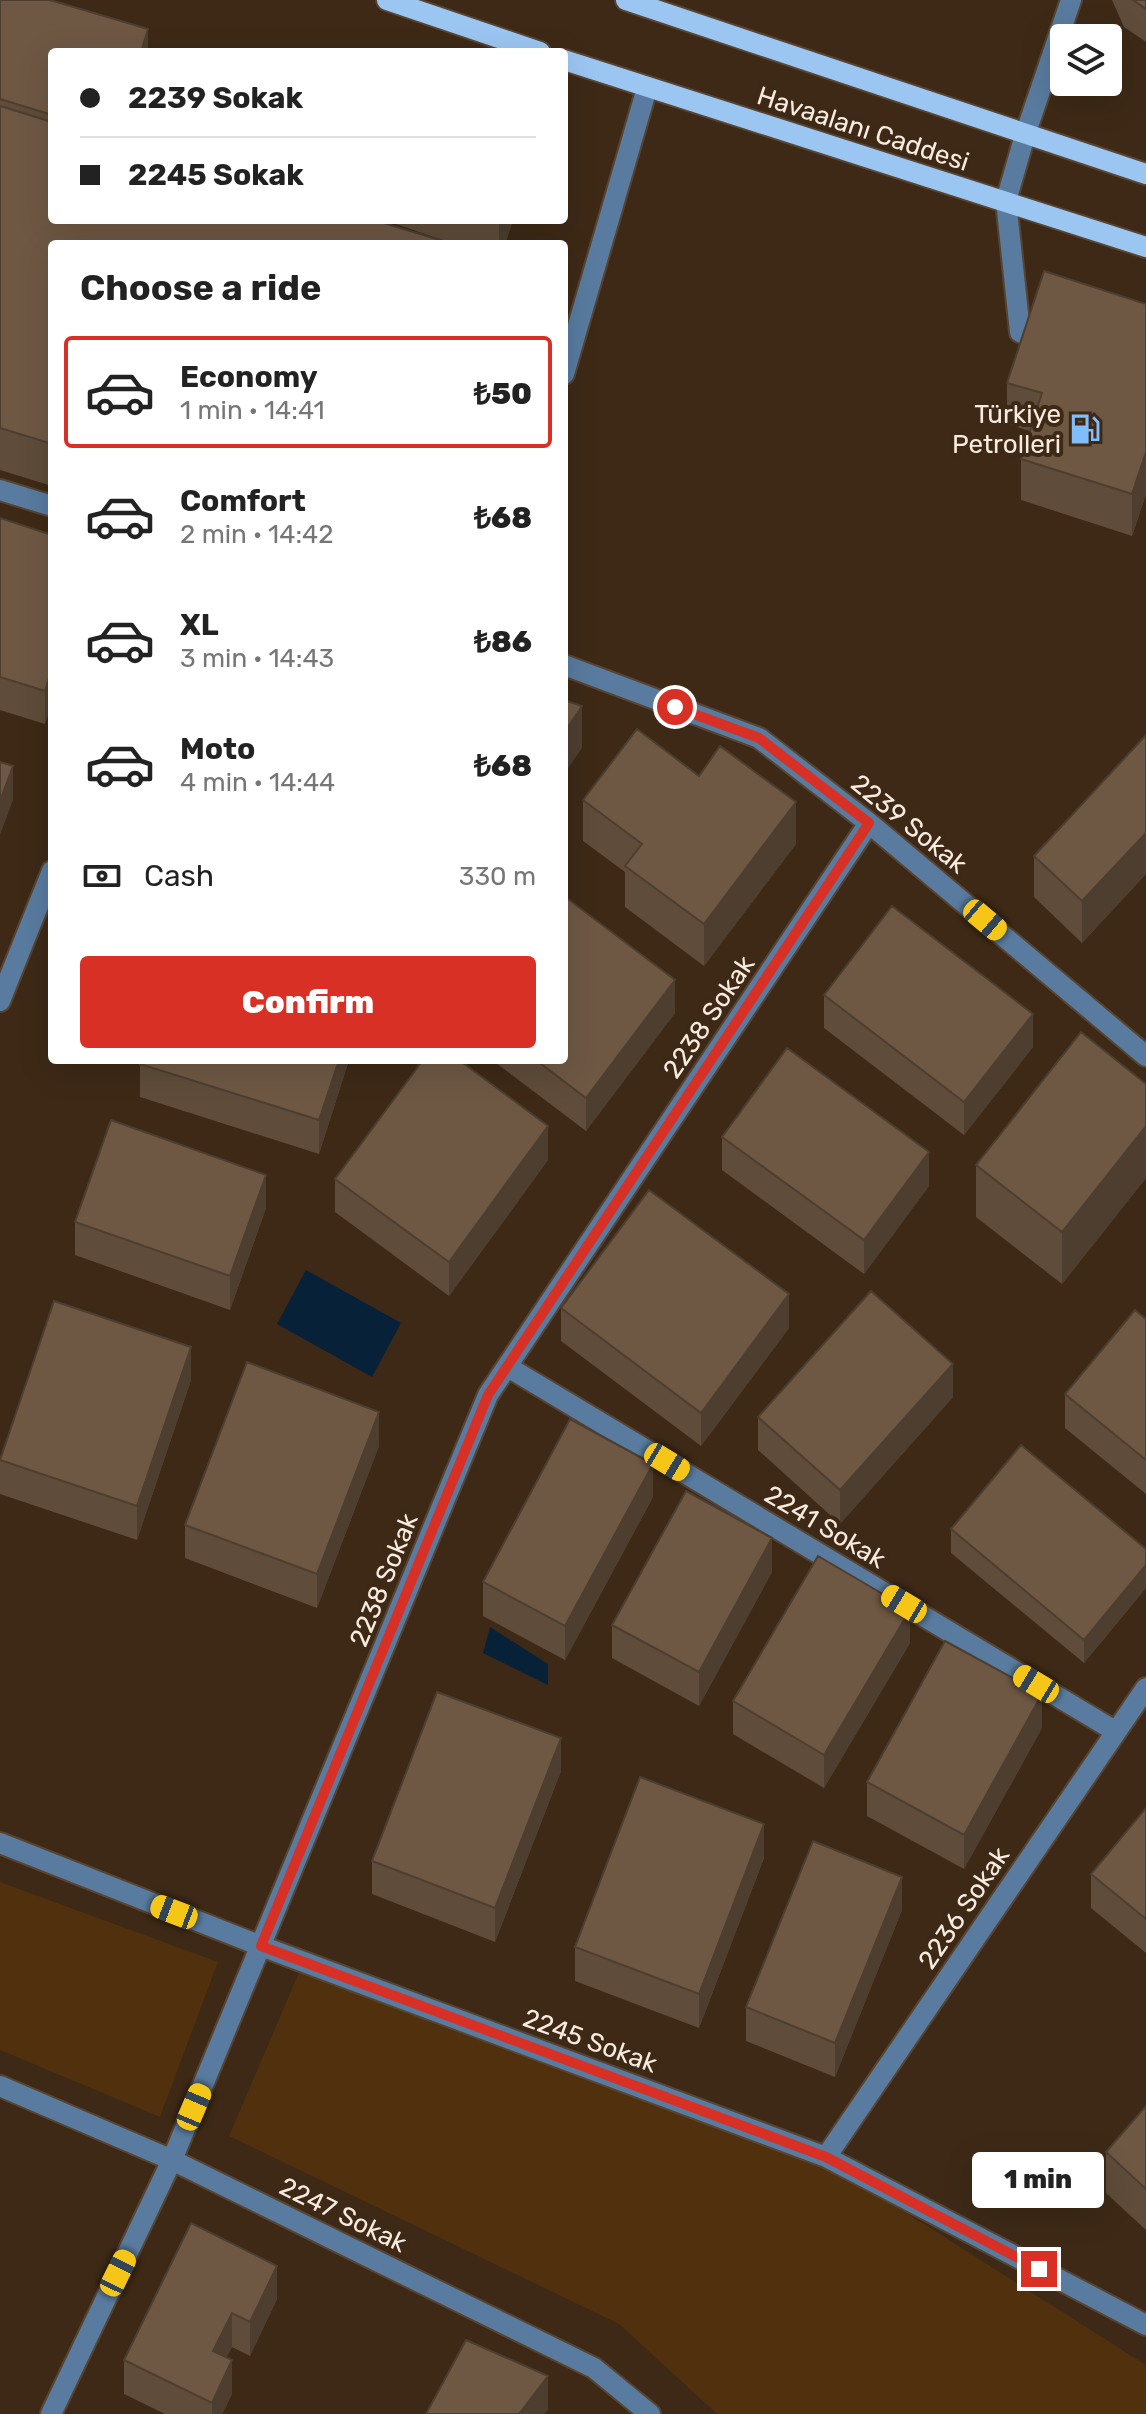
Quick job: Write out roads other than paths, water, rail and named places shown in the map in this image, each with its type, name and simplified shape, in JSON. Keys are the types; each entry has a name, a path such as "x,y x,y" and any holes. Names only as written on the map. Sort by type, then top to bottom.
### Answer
{"main road":[{"path":"387,0 528,48"},
{"name":"Havaalanı Caddesi","path":"626,0 1146,174"},
{"name":"Havaalanı Caddesi","path":"568,61 1146,247"}],"street":[{"path":"1062,347 1020,332 1006,201 1071,0"},
{"path":"568,360 647,88"},
{"path":"0,490 48,505"},
{"name":"2239 Sokak","path":"568,666 759,738 869,823 1146,1056"},
{"name":"2238 Sokak","path":"51,2414 172,2160 488,1395 869,823"},
{"path":"0,1001 48,881"},
{"name":"2241 Sokak","path":"508,1367 1115,1731"},
{"name":"2236 Sokak","path":"826,2157 1146,1688"},
{"name":"2245 Sokak","path":"0,1843 261,1946 826,2157 1146,2325"},
{"name":"2247 Sokak","path":"0,2086 172,2160 594,2368 650,2414"}],"water":[{"path":"306,1270 401,1323 372,1377 277,1324"},
{"path":"490,1627 548,1664 548,1685 483,1653"}],"place":[{"name":"Türkiye Petrolleri","path":"1085,429"}]}
